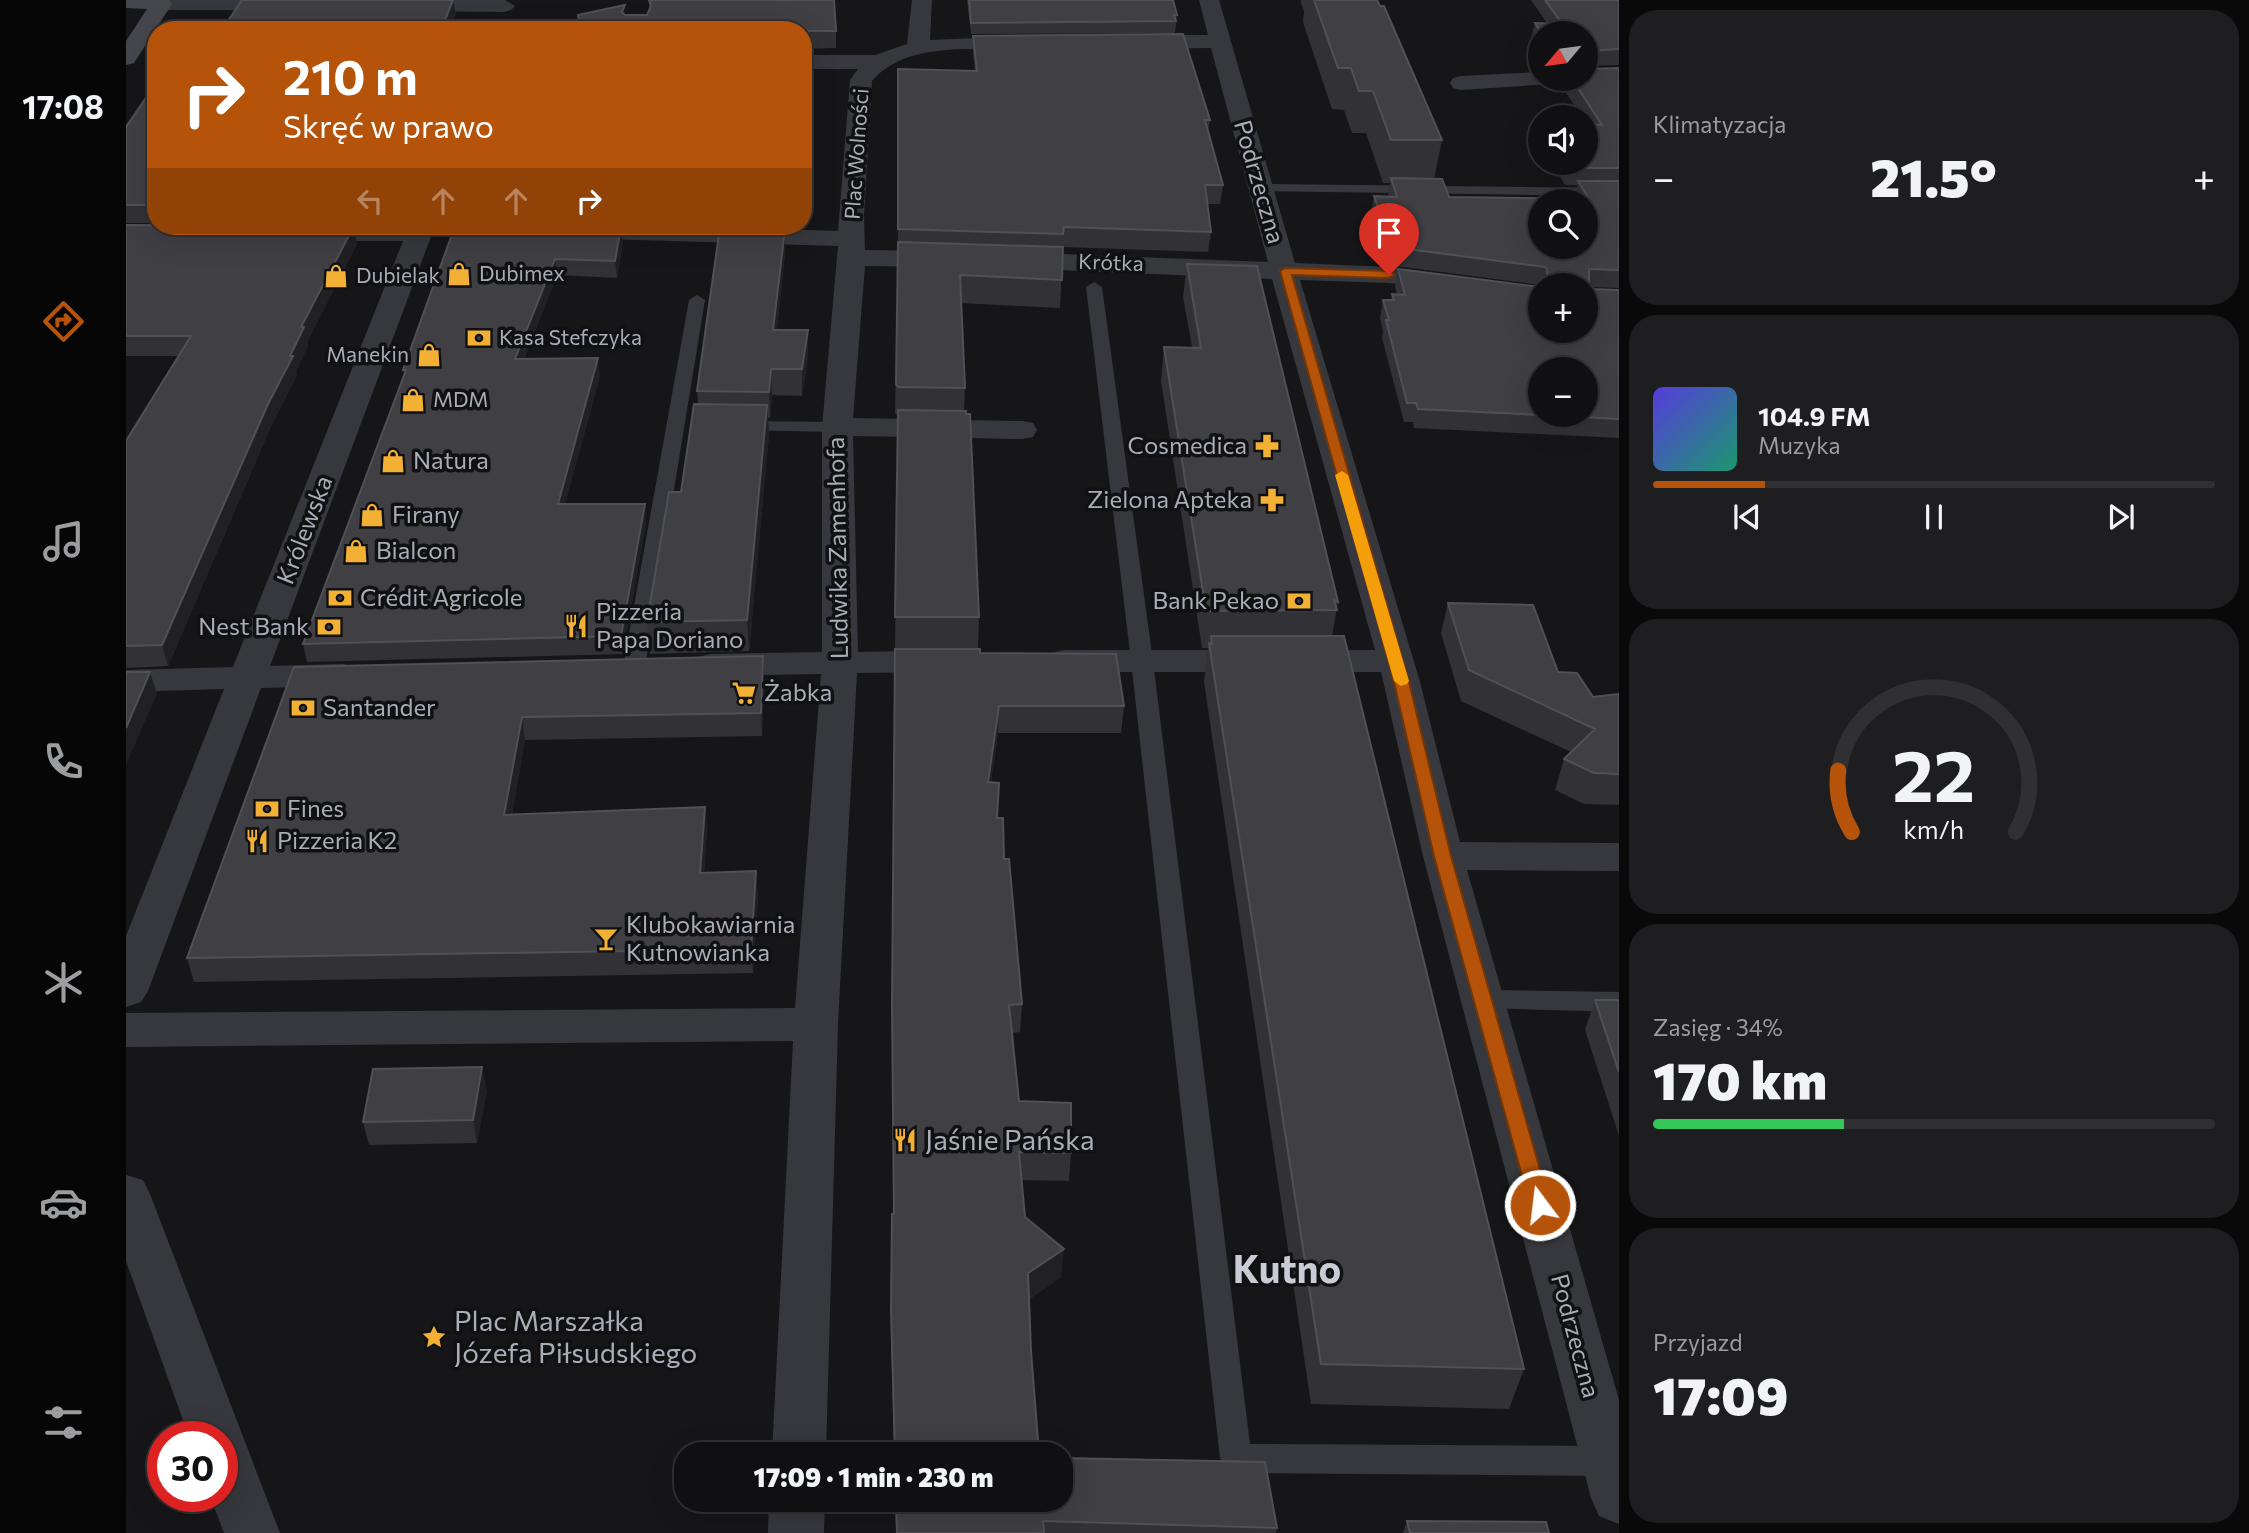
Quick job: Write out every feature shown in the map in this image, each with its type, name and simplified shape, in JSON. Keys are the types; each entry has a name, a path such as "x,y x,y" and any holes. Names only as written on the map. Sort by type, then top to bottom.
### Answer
{"street":[{"path":"918,49 922,0"},
{"name":"Podrzeczna","path":"1209,0 1395,661 1443,856 1485,999 1614,1479"},
{"path":"126,2 306,4"},
{"path":"390,5 505,3 499,21"},
{"path":"150,21 161,4"},
{"path":"126,58 147,26"},
{"path":"1109,42 1219,41"},
{"path":"877,62 918,49 960,44 1041,43"},
{"name":"Plac Wolności","path":"812,62 877,62"},
{"name":"Plac Wolności","path":"643,235 852,248 851,215 861,80 867,69 877,62"},
{"path":"1461,83 1528,80"},
{"name":"Królewska","path":"126,991 427,235"},
{"name":"Krótka","path":"852,248 976,260 1224,267 1429,278 1508,294 1528,295"},
{"name":"Ludwika Zamenhofa","path":"816,1024 840,662 836,427 852,248"},
{"path":"836,427 1022,430"},
{"path":"621,667 978,661"},
{"path":"1032,661 1395,661"},
{"path":"126,681 378,674"},
{"path":"1443,856 1619,858"},
{"path":"126,1030 816,1024 799,1442"},
{"path":"126,1194 210,1421"},
{"path":"238,1496 252,1533"},
{"path":"796,1533 797,1512"}],"lane":[{"path":"1260,188 1619,192"},
{"path":"1094,287 1142,660 1236,1458 1536,1462 1614,1479"},
{"path":"621,667 683,425 697,300"},
{"path":"727,426 836,427"},
{"path":"1485,999 1619,1002"}],"building":[{"path":"242,0 453,0 445,21 228,21"},
{"path":"649,0 834,0 836,31 812,31 812,21 579,21 578,15 625,5 622,12 625,15 647,15 651,6"},
{"path":"969,0 1173,0 1177,15 1174,15 1176,21 971,23"},
{"path":"1314,0 1377,0 1380,6 1384,6 1442,140 1391,140 1373,91 1359,91 1351,68 1338,68"},
{"path":"1545,0 1619,0 1619,49 1598,50 1598,21 1560,21"},
{"path":"1183,34 1210,120 1205,120 1223,185 1205,185 1211,232 1064,227 1063,234 898,229 898,69 977,71 973,36"},
{"path":"1619,68 1619,168 1598,168 1598,125 1602,125 1598,119 1598,105 1589,105 1580,91 1598,91 1598,69"},
{"path":"147,96 147,205 126,205 126,127"},
{"path":"1391,178 1442,179 1449,197 1528,198 1528,259 1598,259 1598,189 1583,189 1578,181 1619,181 1619,270 1589,269 1589,273 1547,273 1545,267 1392,247 1374,196 1397,197"},
{"path":"126,225 147,225 147,235 349,235 301,327 304,327 290,356 293,356 268,404 162,645 126,646 126,441 191,336 126,336"},
{"path":"452,235 620,235 615,261 555,259 515,359 598,358 558,504 645,504 621,636 303,644 406,370 403,370"},
{"path":"719,235 784,235 773,330 808,330 802,369 771,369 769,392 697,391"},
{"path":"898,242 1063,247 1062,280 960,275 965,388 898,387"},
{"path":"1187,264 1257,266 1338,602 1334,600 1337,610 1206,611 1164,347 1201,348"},
{"path":"1398,269 1528,285 1528,343 1598,343 1598,289 1619,290 1619,419 1598,418 1598,357 1528,357 1528,414 1418,409 1416,403 1407,403 1383,300 1394,300 1392,294 1405,295"},
{"path":"694,404 767,405 747,620 647,622 669,492 681,492"},
{"path":"898,410 966,411 966,414 970,414 979,617 895,617"},
{"path":"1448,603 1533,605 1558,672 1577,673 1593,697 1619,694 1619,774 1594,773 1564,759 1595,729 1469,670"},
{"path":"1211,636 1344,636 1524,1369 1321,1364 1209,643 1212,644"},
{"path":"895,649 1116,654 1124,706 999,706 988,782 999,783 997,818 1003,818 1004,859 1009,859 1022,1004 1009,1005 1019,1101 1071,1103 1071,1153 1019,1152 1025,1217 1064,1249 1028,1273 1038,1442 895,1442 891,1310 894,1214 892,1005"},
{"path":"763,656 761,713 522,717 504,815 705,807 700,873 756,871 751,949 187,958 294,667"},
{"path":"126,672 150,672 126,728"},
{"path":"1595,1000 1619,1000 1619,1072"},
{"path":"482,1067 473,1120 363,1122 373,1069"},
{"path":"1073,1458 1265,1462 1277,1528 1043,1521 1044,1533 897,1533 896,1512 1073,1512"},
{"path":"1407,1521 1546,1522 1549,1533 1410,1533"}],"slow traffic":[{"path":"1342,475 1401,681"}],"place":[{"name":"Dubimex","path":"459,274"},
{"name":"Dubielak","path":"336,276"},
{"name":"Kasa Stefczyka","path":"479,338"},
{"name":"Manekin","path":"429,355"},
{"name":"MDM","path":"413,400"},
{"name":"Cosmedica","path":"1267,446"},
{"name":"Natura","path":"393,461"},
{"name":"Zielona Apteka","path":"1272,500"},
{"name":"Firany","path":"372,515"},
{"name":"Bialcon","path":"356,551"},
{"name":"Crédit Agricole","path":"340,598"},
{"name":"Bank Pekao","path":"1299,601"},
{"name":"Pizzeria Papa Doriano","path":"576,626"},
{"name":"Nest Bank","path":"329,627"},
{"name":"Żabka","path":"744,693"},
{"name":"Santander","path":"303,708"},
{"name":"Fines","path":"267,809"},
{"name":"Pizzeria K2","path":"257,841"},
{"name":"Klubokawiarnia Kutnowianka","path":"606,939"},
{"name":"Jaśnie Pańska","path":"905,1140"},
{"name":"Plac Marszałka Józefa Piłsudskiego","path":"434,1337"}],"district":[{"name":"Kutno","path":"1287,1270"}],"route":[{"path":"1389,275 1285,271 1402,682 1443,856 1485,999 1540,1205"}]}
